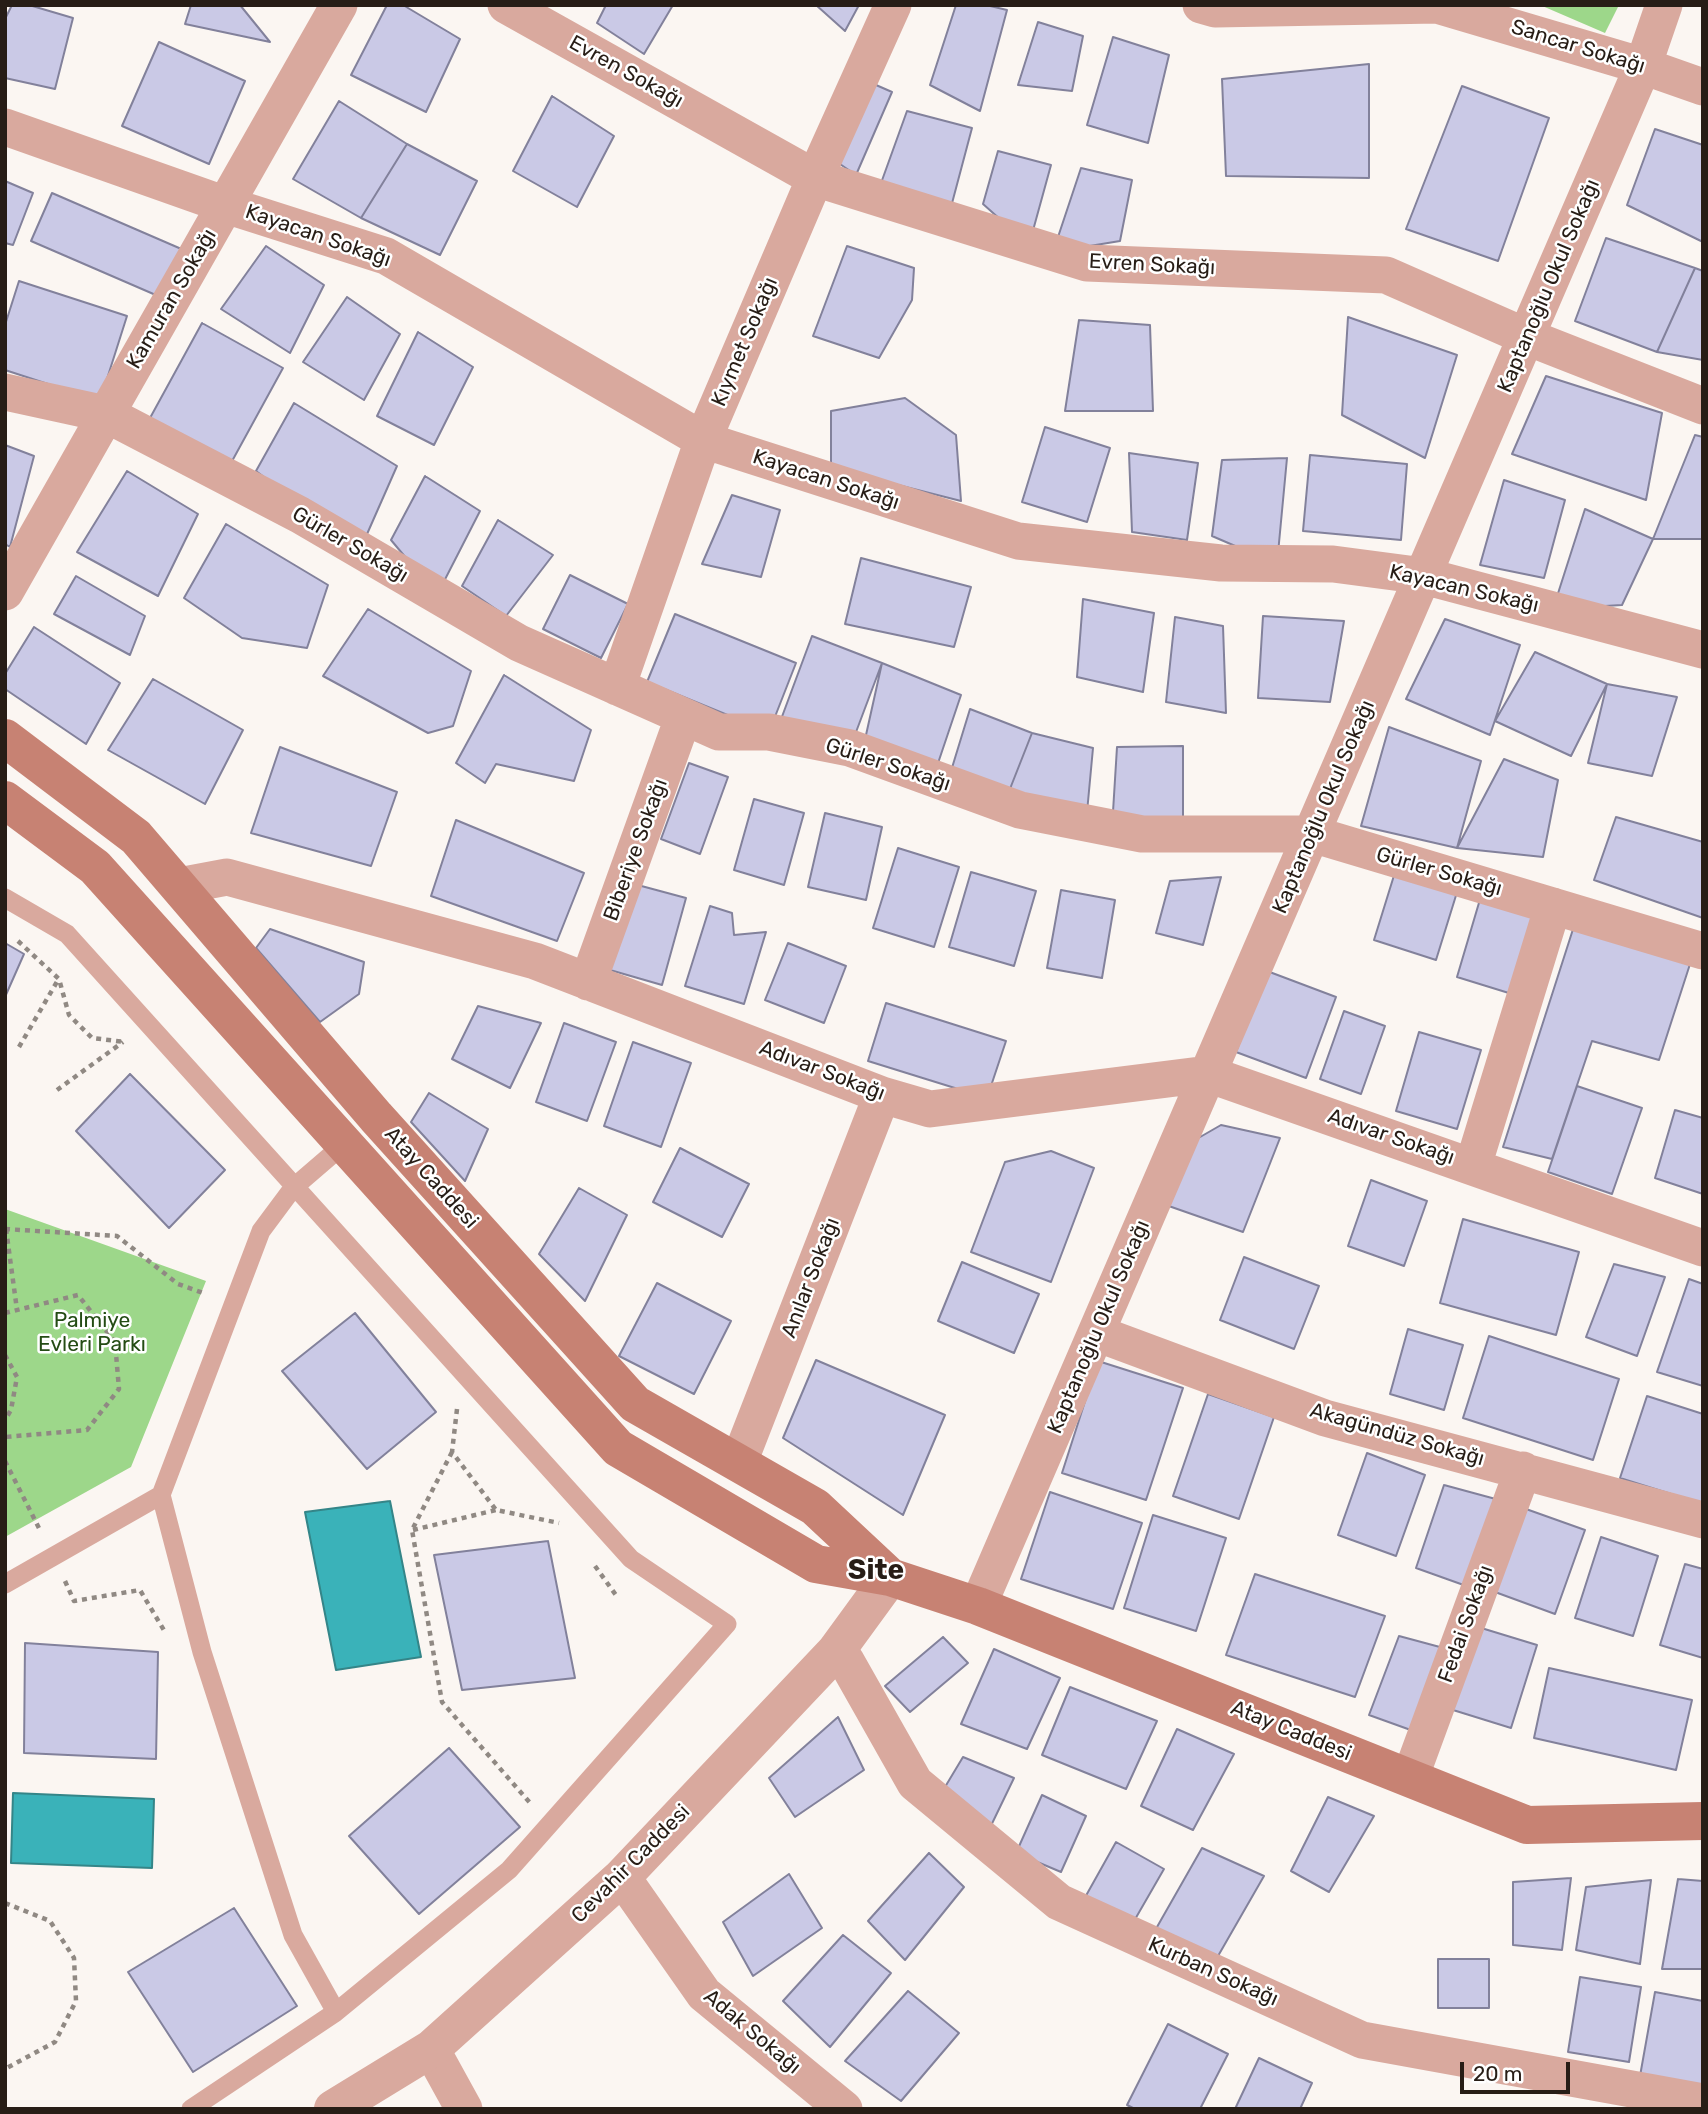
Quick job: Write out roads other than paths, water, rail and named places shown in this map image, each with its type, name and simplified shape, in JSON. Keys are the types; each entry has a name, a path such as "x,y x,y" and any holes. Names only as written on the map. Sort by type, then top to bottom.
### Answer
{"main road":[{"name":"Atay Caddesi","path":"5,738 136,837 376,1118 635,1404 815,1507 890,1577"},
{"name":"Atay Caddesi","path":"5,800 95,867 618,1448 816,1564 890,1577 978,1606 1527,1825 1703,1821"},
{"path":"343,1145 376,1118"}],"street":[{"name":"Kamuran Sokağı","path":"5,592 339,5"},
{"name":"Evren Sokağı","path":"506,5 814,178 1087,263 1386,275 1527,337 1703,406"},
{"name":"Kıymet Sokağı","path":"618,687 703,440 814,178 893,5"},
{"name":"Sancar Sokağı","path":"1201,5 1214,9 1437,5 1643,66 1703,87"},
{"name":"Kaptanoğlu Okul Sokağı","path":"978,1606 1527,337 1643,66 1664,5"},
{"name":"Kayacan Sokağı","path":"5,127 226,205 386,256 703,440 1018,541 1221,563 1333,564 1424,576 1703,650"},
{"name":"Gürler Sokağı","path":"5,392 106,414 300,514 519,643 719,732 769,732 850,748 1020,810 1142,834 1312,834 1703,951"},
{"name":"Biberiye Sokağı","path":"588,982 683,718"},
{"name":"Adıvar Sokağı","path":"179,886 227,877 534,961 882,1095 930,1109 1208,1074 1703,1248"},
{"name":"Adıvar Sokağı","path":"1473,1166 1553,906"},
{"name":"Anılar Sokağı","path":"739,1462 882,1095"},
{"name":"Akagündüz Sokağı","path":"1096,1334 1325,1418 1703,1520"},
{"name":"Fedai Sokağı","path":"1410,1778 1523,1470"},
{"name":"Cevahir Caddesi","path":"333,2109 431,2049 622,1877 836,1651 890,1577"},
{"name":"Kurban Sokağı","path":"836,1651 846,1661 915,1783 1059,1902 1362,2040 1703,2102"},
{"name":"Adak Sokağı","path":"622,1877 704,1994 844,2109"},
{"path":"431,2049 464,2109"}],"lane":[{"path":"5,898 66,934 631,1559 727,1624 509,1870 337,2012 191,2109"},
{"path":"337,2012 293,1935 202,1652 161,1495 261,1231 293,1188 343,1145"},
{"path":"5,1584 161,1495"}],"water":[{"path":"390,1501 421,1657 336,1670 305,1512"},
{"path":"13,1793 154,1799 152,1868 11,1863"}],"district":[{"name":"Site","path":"876,1571"}],"park label":[{"name":"Palmiye Evleri Parkı","path":"92,1333"}]}
